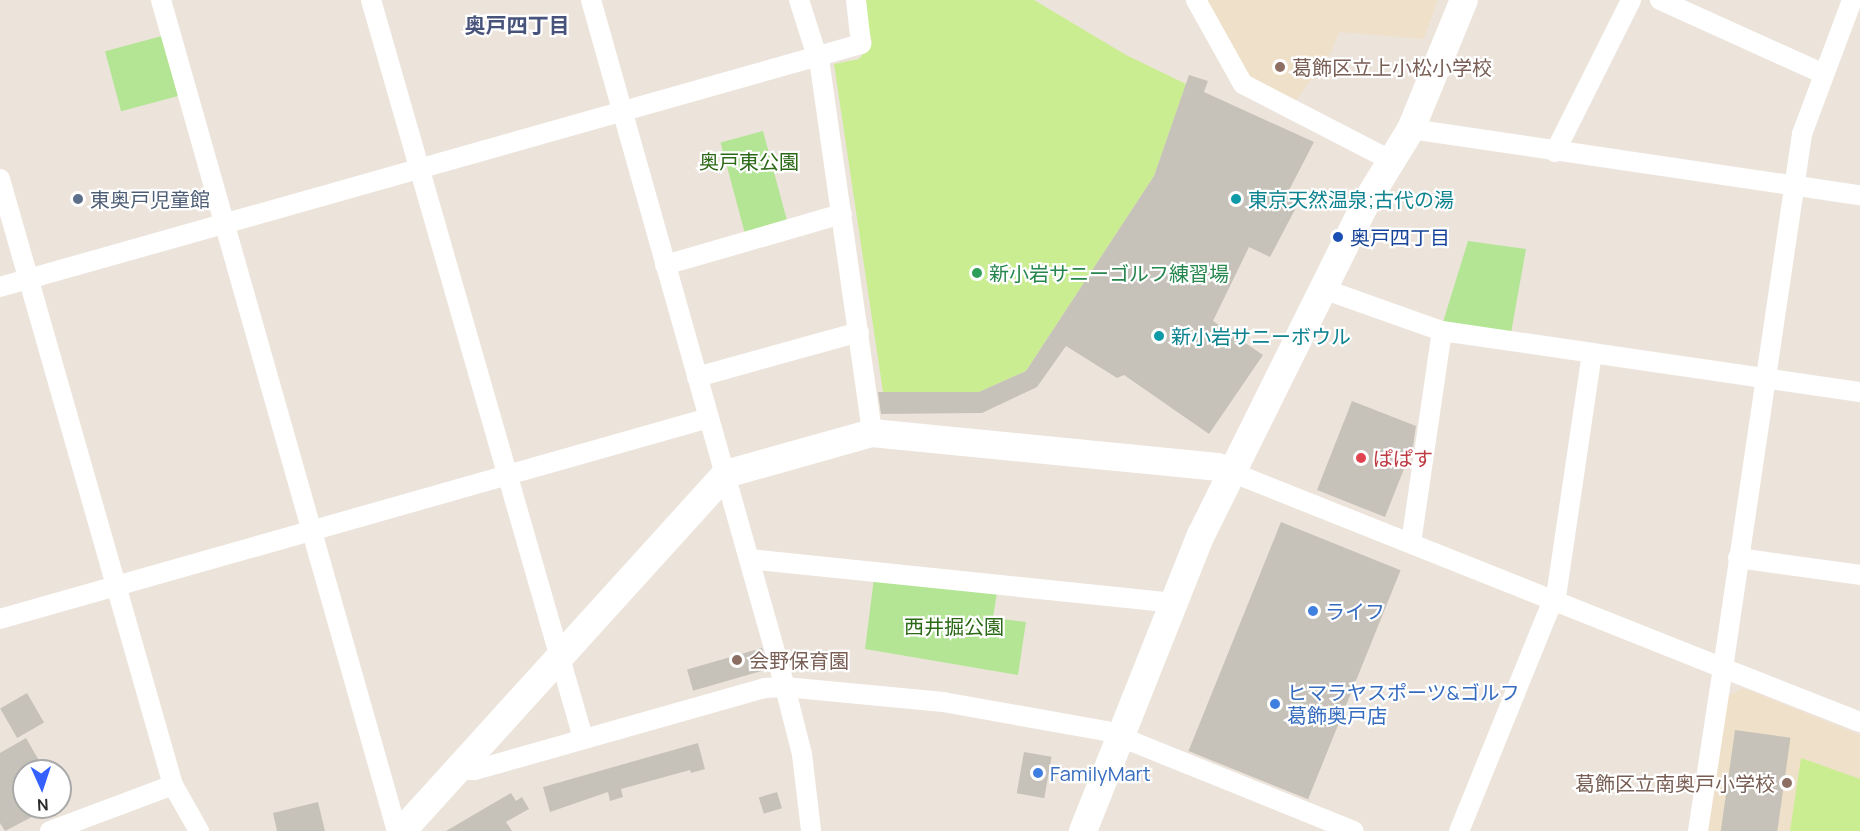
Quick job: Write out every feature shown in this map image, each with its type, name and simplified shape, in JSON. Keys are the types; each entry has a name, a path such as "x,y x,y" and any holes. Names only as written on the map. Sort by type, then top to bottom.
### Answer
{"street":[{"path":"161,0 397,831"},
{"path":"371,0 583,738"},
{"path":"591,0 785,687 802,754 811,831"},
{"path":"799,0 820,66 872,433"},
{"path":"0,287 815,55 861,44 856,0"},
{"path":"1196,0 1243,84 1392,161"},
{"path":"1083,831 1174,603 1231,472 1326,290 1368,199 1411,129 1464,0"},
{"path":"1555,152 1631,0"},
{"path":"1660,0 1824,74"},
{"path":"1698,831 1802,134 1851,0"},
{"path":"1411,129 1555,152 1860,195"},
{"path":"0,179 173,785 199,831"},
{"path":"665,265 842,214"},
{"path":"1326,290 1442,331 1860,392"},
{"path":"1411,543 1442,331"},
{"path":"697,377 859,332"},
{"path":"1459,831 1554,602 1592,353"},
{"path":"0,619 709,418"},
{"path":"402,831 726,474 872,433 1217,467 1860,722"},
{"path":"1738,558 1860,575"},
{"path":"749,559 1174,603"},
{"path":"459,770 475,770 764,688 785,687 943,702 1121,736 1354,831"},
{"path":"50,831 173,785"}],"shaded area":[{"name":"葛飾区立上小松小学校","path":"1202,0 1438,0 1424,39 1339,32 1332,51 1294,103 1248,82"},
{"name":"葛飾区立南奥戸小学校","path":"1743,688 1860,735 1860,831 1705,831 1728,696"}],"green space":[{"name":"新小岩サニーゴルフ練習場","path":"863,0 1034,0 1126,55 1186,84 1154,176 1026,371 979,392 883,392 834,64 859,59 872,43"},
{"path":"162,36 178,96 121,111 105,51"},
{"name":"奥戸東公園","path":"763,131 788,224 745,235 720,142"},
{"path":"1468,241 1526,249 1511,333 1443,322"},
{"name":"西井掘公園","path":"874,578 997,592 993,618 1026,622 1018,675 865,649"},
{"path":"1801,758 1860,779 1860,831 1790,831"}],"building":[{"path":"1189,75 1208,81 1204,92 1314,142 1286,196 1299,202 1270,257 1249,247 1213,321 1263,355 1209,434 1124,375 1117,378 1066,346 1037,387 982,413 881,414 878,392 979,392 1026,371 1154,176"},
{"path":"1352,401 1416,426 1413,446 1385,517 1317,490"},
{"path":"1281,522 1401,570 1308,799 1188,751"},
{"path":"762,648 768,669 693,691 687,669"},
{"path":"27,693 44,722 17,738 0,708"},
{"path":"1735,730 1790,738 1777,831 1721,831"},
{"path":"26,738 38,759 12,759 12,819 28,819 5,831 0,823 0,753"},
{"path":"698,743 705,769 691,773 690,770 621,789 623,797 610,801 608,792 550,812 543,787"},
{"path":"1024,752 1052,757 1044,798 1017,793"},
{"path":"777,792 782,808 764,814 759,798"},
{"path":"511,793 516,801 522,797 529,809 506,822 512,831 446,831"},
{"path":"318,802 325,831 277,831 273,813"}],"place":[{"name":"葛飾区立上小松小学校","path":"1280,67"},
{"name":"東奥戸児童館","path":"78,199"},
{"name":"東京天然温泉;古代の湯","path":"1236,199"},
{"name":"奥戸四丁目","path":"1338,237"},
{"name":"新小岩サニーゴルフ練習場","path":"977,273"},
{"name":"新小岩サニーボウル","path":"1159,336"},
{"name":"ぱぱす","path":"1361,458"},
{"name":"ライフ","path":"1313,611"},
{"name":"会野保育園","path":"737,660"},
{"name":"ヒマラヤスポーツ&ゴルフ 葛飾奥戸店","path":"1275,704"},
{"name":"FamilyMart","path":"1038,773"},
{"name":"葛飾区立南奥戸小学校","path":"1787,783"}],"district":[{"name":"奥戸四丁目","path":"517,25"}]}
